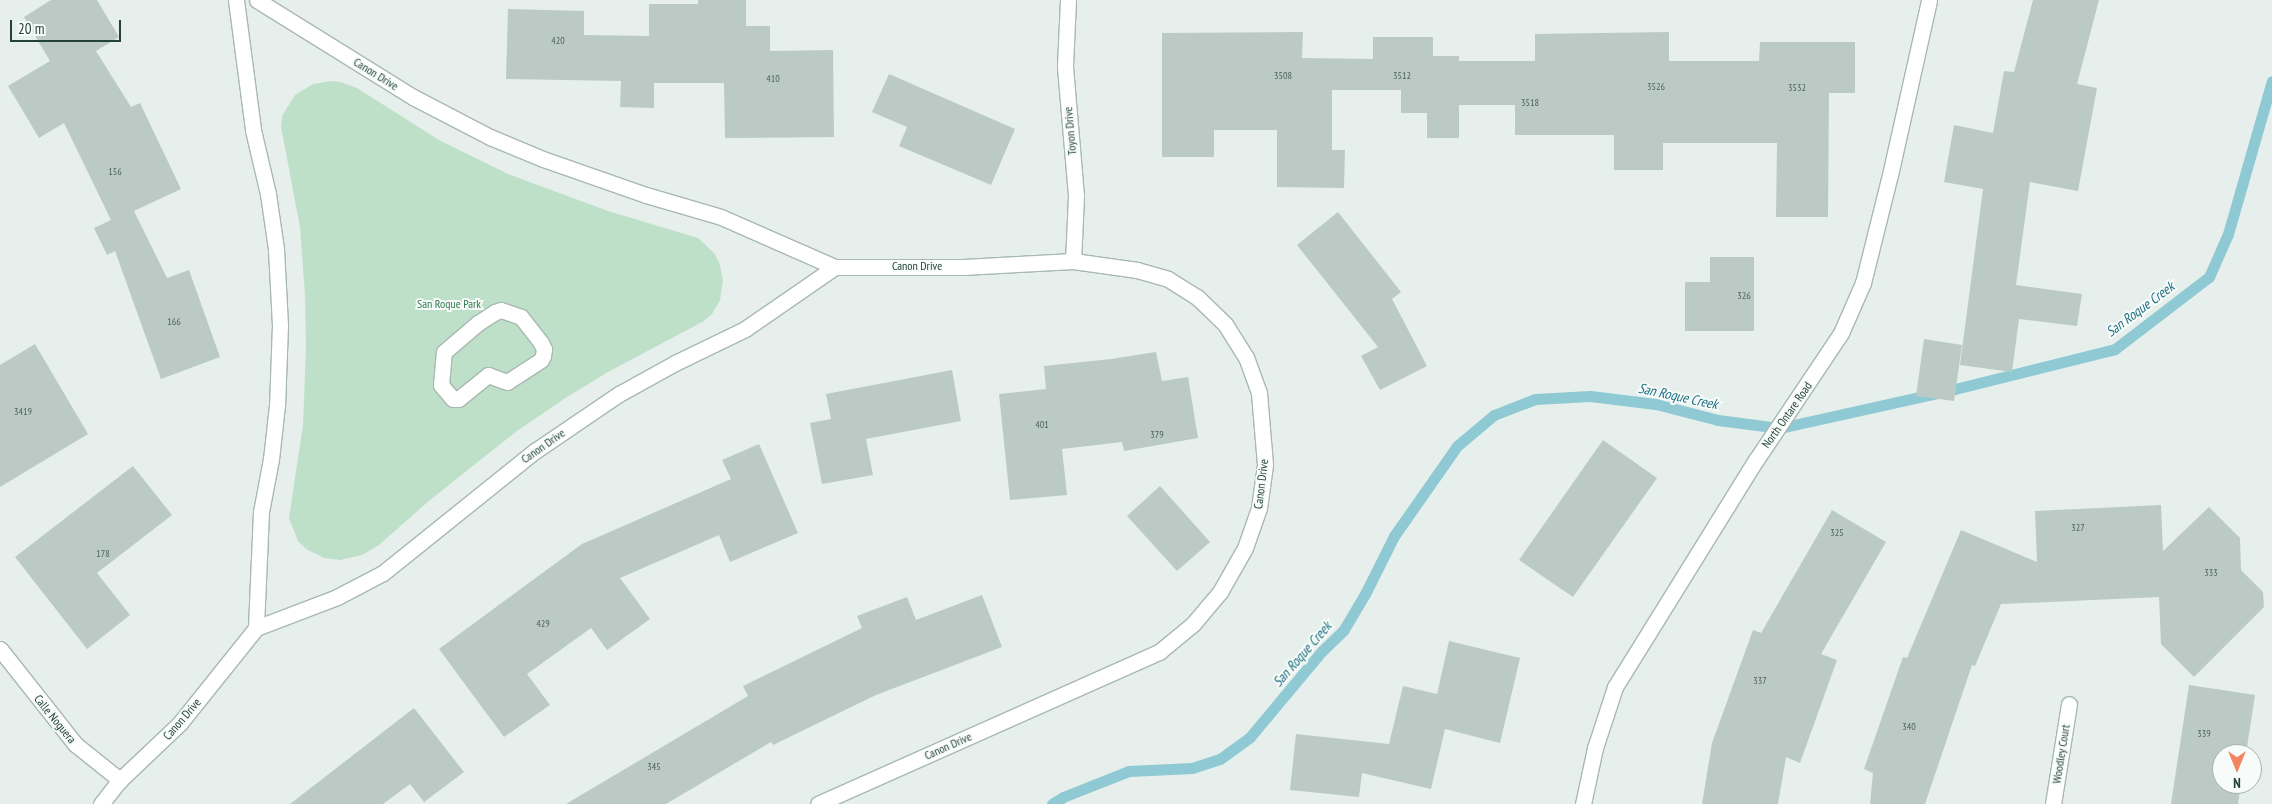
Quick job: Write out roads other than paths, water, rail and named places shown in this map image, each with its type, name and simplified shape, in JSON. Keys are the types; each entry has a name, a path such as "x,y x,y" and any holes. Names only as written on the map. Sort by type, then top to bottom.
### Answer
{"street":[{"path":"236,0 253,130 268,194 276,249 280,325 276,414 271,458 261,512 256,628"},
{"name":"Canon Drive","path":"257,0 413,97 490,137 553,163 721,217 835,267 963,267 1073,261 1137,270 1168,279 1197,297 1218,317 1246,357 1259,392 1265,465 1259,508 1245,548 1220,592 1193,624 1159,652 818,804"},
{"name":"Toyon Drive","path":"1068,0 1064,68 1076,196 1073,261"},
{"name":"North Ontare Road","path":"1583,804 1595,748 1615,687 1756,460 1841,333 1863,283 1890,175 1929,0"},
{"name":"Canon Drive","path":"101,804 120,780 180,723 256,628 337,597 383,573 535,450 619,394 675,363 745,329 835,267"},
{"path":"501,310 521,317 544,349 541,360 507,382 488,375 457,400 453,399 441,384 444,352 478,324 501,310"},
{"name":"Calle Noguera","path":"0,649 75,744 120,780"},
{"name":"Woodley Court","path":"2053,804 2069,704"}],"waterway":[{"name":"San Roque Creek","path":"1052,804 1063,797 1129,771 1192,768 1220,759 1250,737 1322,651 1343,631 1365,594 1394,536 1457,446 1494,415 1535,399 1590,396 1656,404 1718,420 1780,428 1947,391 2115,349 2209,277 2228,234 2272,81"}],"park label":[{"name":"San Roque Park","path":"449,304"}]}
